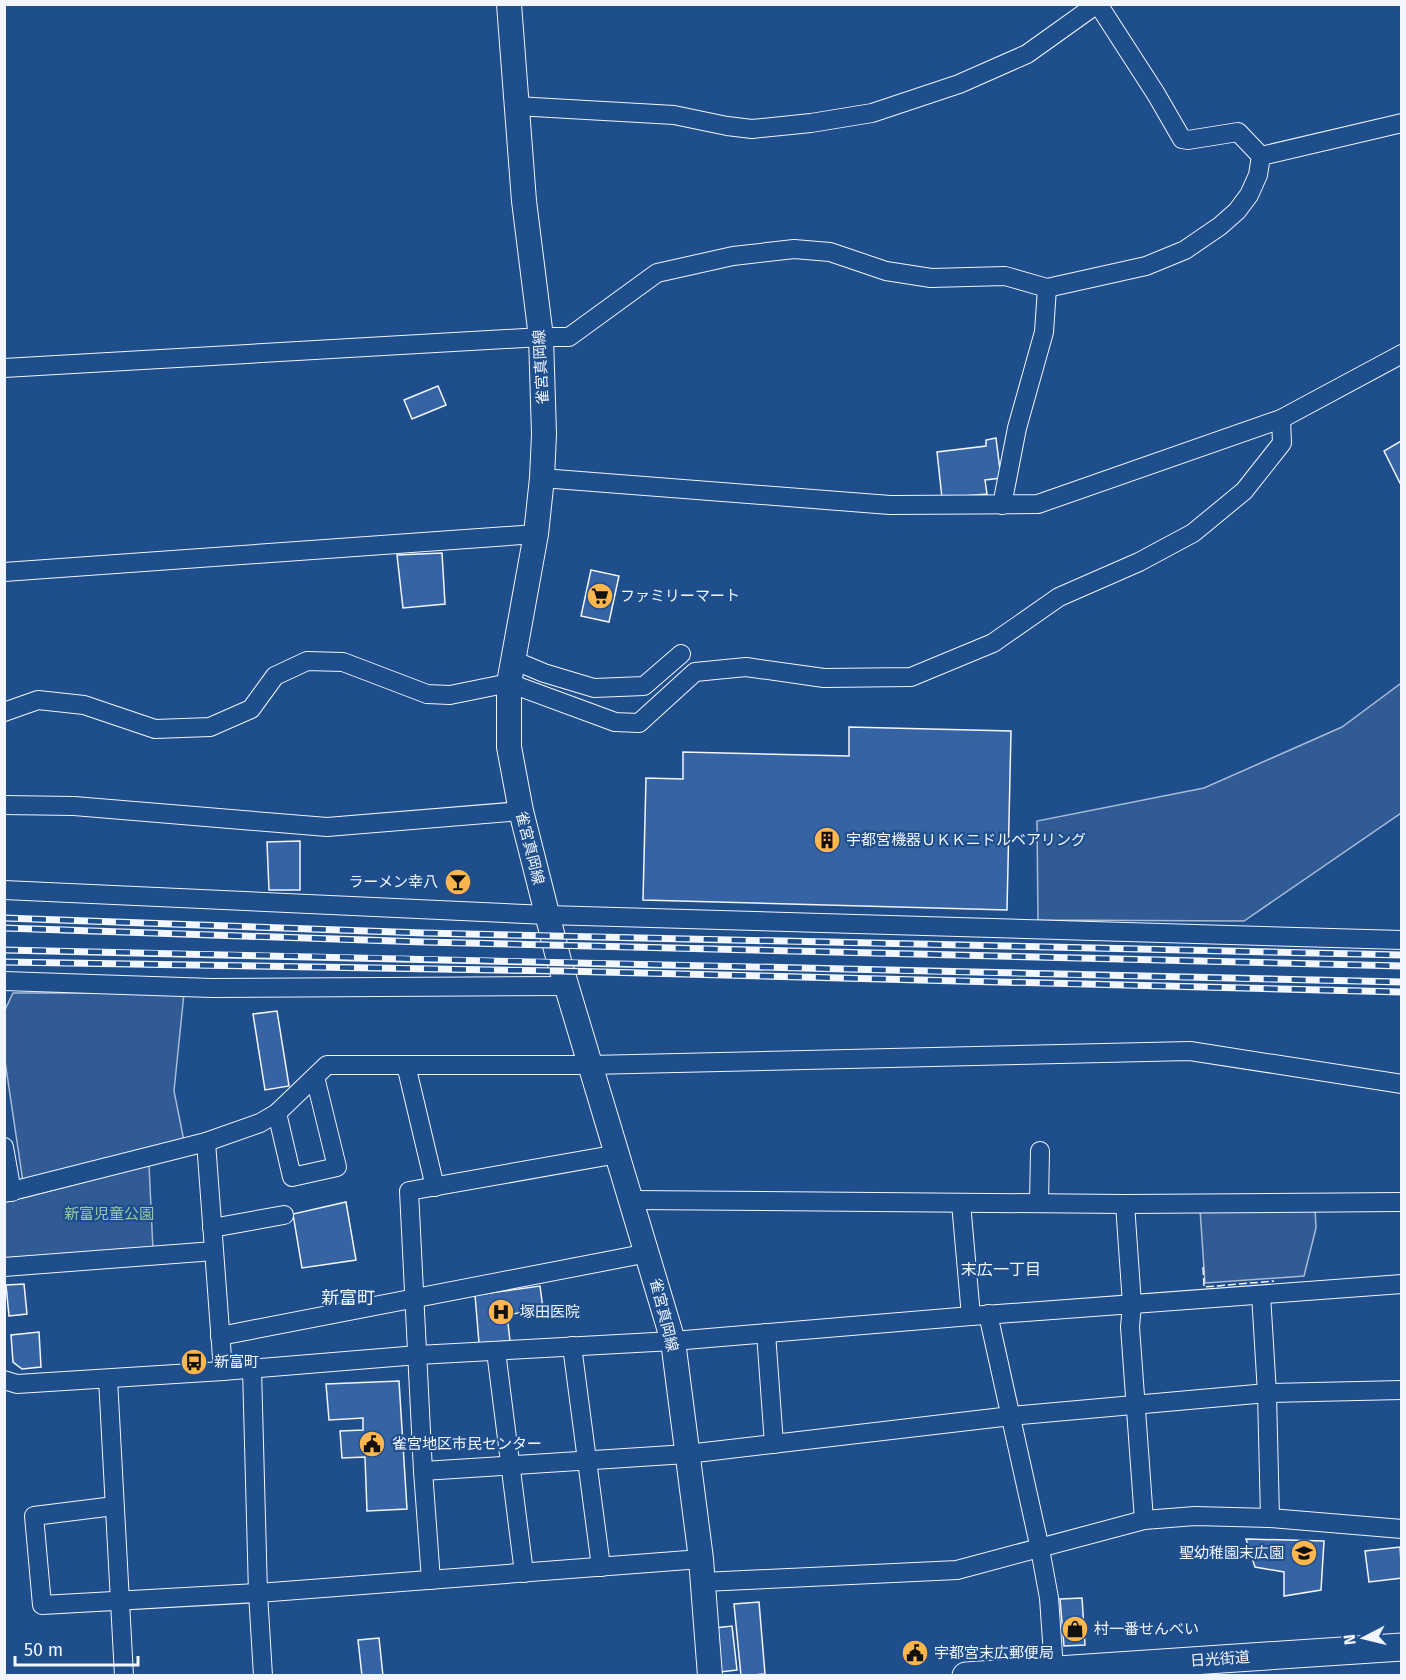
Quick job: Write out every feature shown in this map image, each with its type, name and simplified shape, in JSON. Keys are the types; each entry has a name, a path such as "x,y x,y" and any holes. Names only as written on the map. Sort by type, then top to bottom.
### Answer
{"highway":[{"name":"日光街道","path":"966,1676 1401,1647"}],"main road":[{"name":"雀宮真岡線","path":"509,4 524,201 541,337 544,434 536,534 511,671 509,747 521,811 547,915 673,1341 702,1571 710,1676"}],"street":[{"path":"516,106 674,115 752,129 781,127 872,113 959,84 1027,54 1098,4 1182,139 1188,140 1230,131 1238,132 1261,156"},
{"path":"1261,156 1401,123"},
{"path":"4,368 541,337 569,338 657,273 734,256 794,249 830,252 886,271 931,278 1005,276 1047,288 1146,266 1185,250 1238,212 1249,195 1261,156"},
{"path":"1002,505 1017,428 1044,332 1047,288"},
{"path":"542,478 890,505 1038,504 1281,418 1401,354"},
{"path":"511,671 615,722 639,723 695,672 747,667 824,678 911,678 993,643 1059,597 1139,562 1193,533 1244,491 1282,443 1281,418"},
{"path":"4,572 536,534"},
{"path":"4,712 38,700 84,705 155,729 210,727 251,709 275,676 307,661 343,663 427,694 450,695 511,671 544,674 594,688 644,686 681,654"},
{"path":"4,806 74,806 327,827 521,811"},
{"path":"4,890 547,915 1401,940"},
{"path":"4,981 212,988 567,986"},
{"path":"4,1147 8,1193 206,1142 260,1123 277,1113 327,1065 590,1065 1190,1051 1401,1084"},
{"path":"406,1065 435,1187"},
{"path":"277,1113 292,1177 337,1167 315,1077"},
{"path":"206,1142 223,1371"},
{"path":"1039,1203 1040,1151"},
{"path":"430,1580 409,1191 618,1154"},
{"path":"631,1200 1125,1204 1401,1202"},
{"path":"961,1203 979,1315 1011,1416 1049,1598 1045,1672"},
{"path":"1125,1204 1132,1304 1130,1327 1144,1520"},
{"path":"212,1228 284,1215"},
{"path":"4,1268 214,1251"},
{"path":"220,1336 648,1253"},
{"path":"4,1380 17,1384 108,1379 418,1355 673,1341 979,1315 1401,1284"},
{"path":"1261,1295 1267,1393 1270,1518"},
{"path":"766,1333 774,1444"},
{"path":"572,1346 602,1567"},
{"path":"496,1351 524,1573"},
{"path":"252,1369 258,1593 263,1676"},
{"path":"108,1379 124,1676"},
{"path":"423,1471 687,1454 1011,1416 1267,1393 1401,1390"},
{"path":"114,1506 34,1516 42,1605 258,1593 602,1567 702,1571 957,1570 1144,1520 1195,1516 1270,1518 1401,1529"}],"green space":[{"path":"1402,684 1401,813 1244,921 1038,920 1037,821 1204,788 1342,727"},
{"path":"13,993 184,993 174,1091 184,1141 23,1182 5,1061 4,1012"},
{"name":"新富児童公園","path":"149,1165 153,1250 5,1258 5,1200 23,1198"},
{"path":"1315,1206 1316,1228 1304,1276 1205,1283 1200,1209"}],"building":[{"path":"438,386 446,405 412,419 404,400"},
{"path":"996,438 1001,478 985,480 987,494 942,498 937,452 986,446 986,440"},
{"path":"1401,441 1402,482 1400,483 1384,451"},
{"path":"442,553 445,604 403,608 397,555"},
{"name":"ファミリーマート","path":"591,570 619,576 609,622 581,616"},
{"name":"宇都宮機器ＵＫＫニドルベアリング","path":"849,727 1011,731 1007,910 643,900 646,778 683,779 683,752 849,756"},
{"path":"300,841 300,890 269,890 267,842"},
{"path":"277,1011 289,1086 265,1090 253,1014"},
{"path":"346,1202 356,1260 302,1268 293,1214"},
{"path":"24,1284 27,1314 9,1316 6,1285"},
{"name":"塚田医院","path":"540,1286 543,1309 507,1315 510,1341 479,1343 475,1295"},
{"path":"39,1332 41,1367 22,1369 13,1362 11,1335"},
{"name":"雀宮地区市民センター","path":"399,1381 407,1509 367,1511 365,1457 342,1458 340,1431 363,1430 363,1418 329,1420 326,1384"},
{"path":"1246,1539 1324,1541 1321,1590 1284,1596 1284,1572 1255,1567"},
{"path":"1400,1547 1402,1578 1369,1582 1365,1551"},
{"path":"1082,1598 1085,1645 1064,1646 1060,1599"},
{"path":"759,1602 765,1674 741,1676 734,1604"},
{"path":"732,1626 737,1670 720,1672 715,1628"},
{"path":"379,1638 383,1676 362,1676 358,1640"}],"railway":[{"path":"4,918 424,933 1402,955"},
{"path":"4,928 424,942 1402,966"},
{"path":"4,950 1402,982"},
{"path":"4,962 562,971 1402,992"}],"fence":[{"path":"1203,1267 1204,1287 1274,1281"}],"place":[{"name":"ファミリーマート","path":"600,596"},
{"name":"宇都宮機器ＵＫＫニドルベアリング","path":"827,840"},
{"name":"ラーメン幸八","path":"458,882"},
{"name":"塚田医院","path":"501,1312"},
{"name":"新富町","path":"194,1362"},
{"name":"雀宮地区市民センター","path":"372,1444"},
{"name":"聖幼稚園末広園","path":"1304,1553"},
{"name":"村一番せんべい","path":"1075,1629"},
{"name":"宇都宮末広郵便局","path":"915,1653"}],"district":[{"name":"末広一丁目","path":"1001,1269"},
{"name":"新富町","path":"348,1298"}]}
